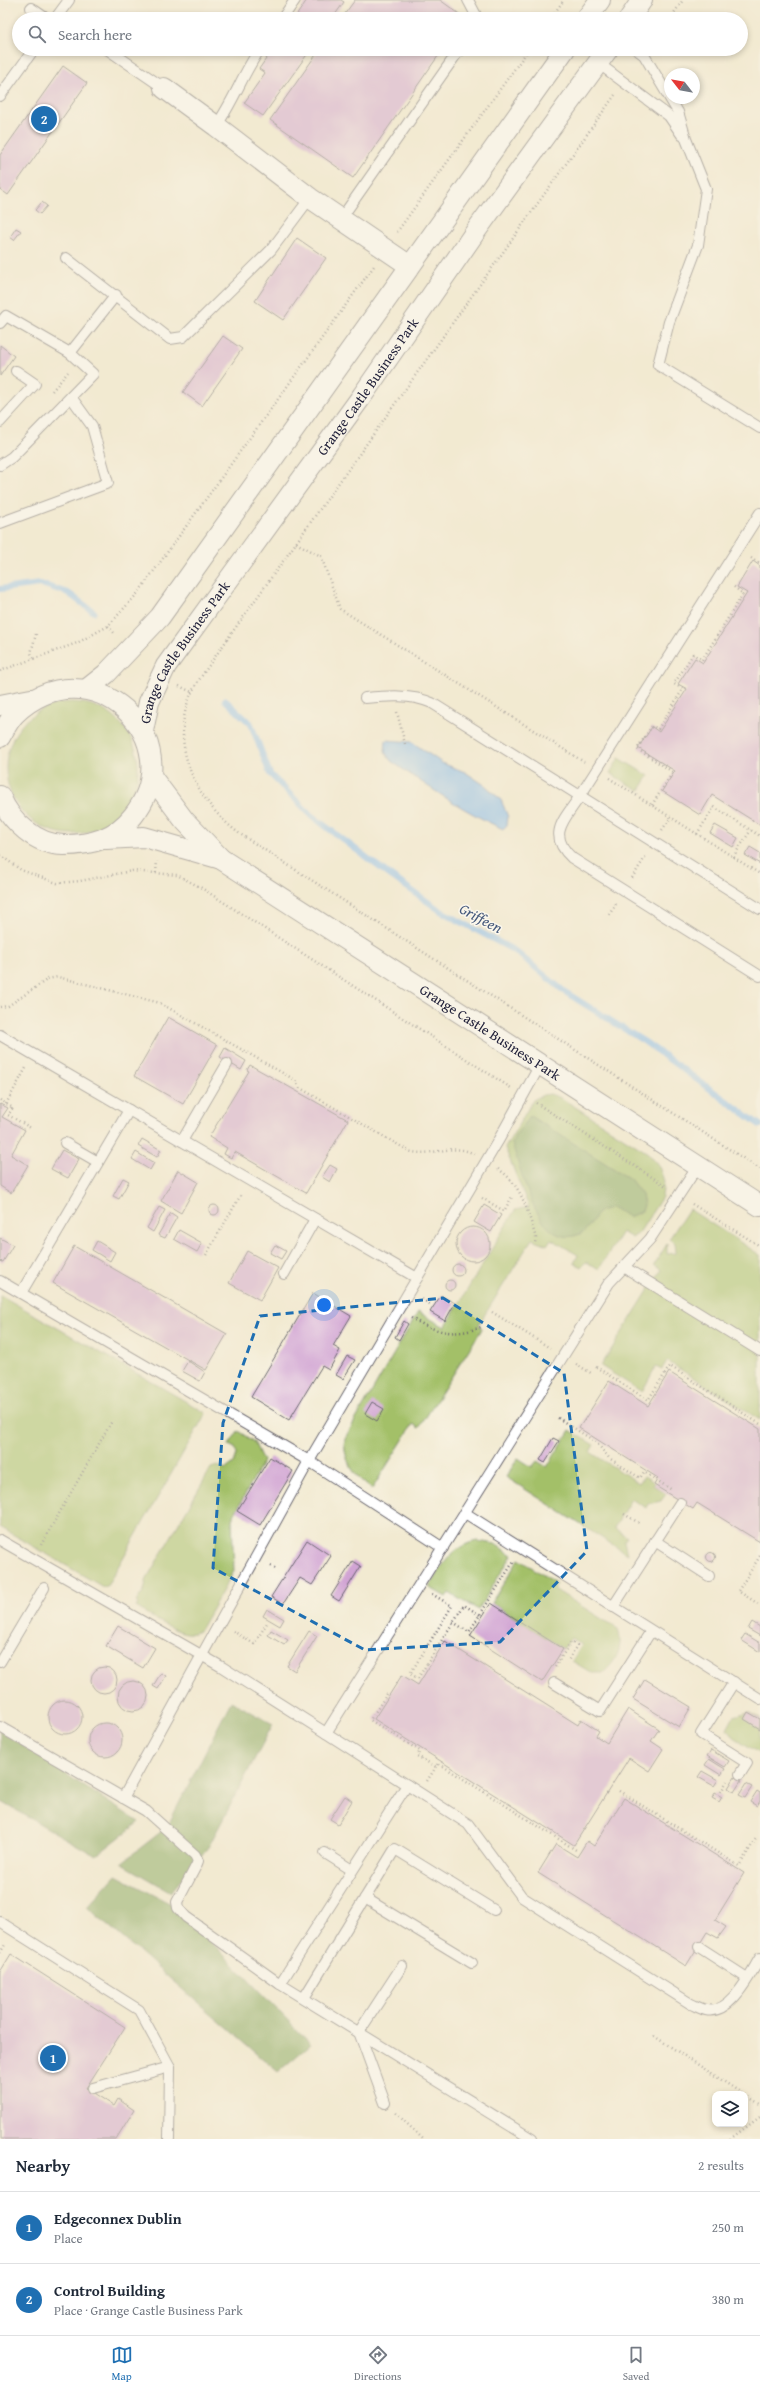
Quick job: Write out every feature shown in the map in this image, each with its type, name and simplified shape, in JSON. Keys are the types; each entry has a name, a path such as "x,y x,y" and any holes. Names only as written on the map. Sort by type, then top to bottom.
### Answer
{"street":[{"path":"591,12 600,0"},
{"path":"634,12 642,0"},
{"path":"87,689 106,674 160,616 560,56"},
{"name":"Grange Castle Business Park","path":"142,731 149,702 166,666 362,396 478,228 603,56"},
{"path":"164,88 340,220 410,266"},
{"path":"0,705 34,699 58,690 87,689 114,700 130,714 142,731 150,756 151,776 141,807 126,826 106,839 84,845 60,845 38,838 19,825 4,807 0,796"},
{"path":"0,737 14,715 34,699"},
{"name":"Grange Castle Business Park","path":"151,776 184,820 221,859 760,1206"},
{"name":"Grange Castle Business Park","path":"106,839 144,837 221,859"}],"lane":[{"path":"62,12 68,0"},
{"path":"287,12 295,0"},
{"path":"468,0 474,12"},
{"path":"31,8 37,12"},
{"path":"0,96 29,56"},
{"path":"117,56 164,88"},
{"path":"216,126 228,109 248,67 255,56"},
{"path":"340,220 455,56"},
{"path":"603,56 624,82 669,116 686,140"},
{"path":"645,56 678,112 686,140 706,189 698,245 669,322 658,365 760,428"},
{"path":"66,258 170,339 183,337 271,250 310,198"},
{"path":"70,353 116,296"},
{"path":"0,323 6,316 70,353 93,374 12,457 0,465"},
{"path":"0,422 35,384 16,371"},
{"path":"0,523 108,483 92,426 71,397"},
{"path":"760,513 560,828 560,845 572,858 760,976"},
{"path":"365,698 403,696 421,698 432,703 760,909"},
{"path":"0,1035 417,1278"},
{"path":"182,1141 227,1064"},
{"path":"123,1798 221,1623 309,1461 486,1162 540,1065"},
{"path":"21,1293 129,1110"},
{"path":"65,1143 98,1162"},
{"path":"326,1733 609,1283 650,1239 698,1166"},
{"path":"284,1274 315,1219"},
{"path":"624,1267 760,1351"},
{"path":"0,1281 309,1461 443,1548"},
{"path":"613,1607 680,1503"},
{"path":"464,1513 760,1699"},
{"path":"0,1540 202,1656 468,1824 522,1897 691,2004 707,2010 721,2007 735,1997 760,1958"},
{"path":"655,1541 710,1576"},
{"path":"0,1662 44,1588"},
{"path":"554,1683 600,1711 651,1631"},
{"path":"734,1682 701,1734 747,1762 740,1774"},
{"path":"0,1727 146,1811 197,1857 196,1866 177,1902 181,1913 280,1984 532,2139"},
{"path":"280,1984 407,1785"},
{"path":"304,1998 395,1849 494,1910"},
{"path":"325,1853 352,1870"},
{"path":"365,1898 472,1963"},
{"path":"0,1922 139,2010 170,2067 169,2139"},
{"path":"699,1947 747,1978"},
{"path":"359,2032 402,1966"},
{"path":"359,2032 385,2103"},
{"path":"93,2088 170,2067"}],"path":[{"path":"555,12 564,0"},
{"path":"675,12 683,0"},
{"path":"394,237 524,56"},
{"path":"624,82 296,543 192,692 184,730 188,762 203,798 225,823 428,957 760,1169"},
{"path":"0,671 33,658 56,652 102,629 130,602 377,262"},
{"path":"296,543 321,556 340,609 760,874"},
{"path":"748,563 752,557 760,563"},
{"path":"652,805 673,772 637,749 652,726 658,730 683,689 674,684 693,654 702,660 743,594 733,587 736,581"},
{"path":"33,658 31,654 36,634"},
{"path":"174,683 192,692"},
{"path":"400,725 405,744"},
{"path":"697,834 714,807 760,836"},
{"path":"609,915 671,817"},
{"path":"733,857 751,830"},
{"path":"0,855 21,870 57,883 80,881 132,871 177,875 200,887 508,1087"},
{"path":"0,1007 8,1006 48,979 58,977 160,1003 295,1080 300,1088 409,1151 416,1153 462,1149 486,1162 513,1182 523,1199 536,1238 535,1243"},
{"path":"6,1104 33,1055"},
{"path":"0,1100 13,1108 8,1116 31,1128"},
{"path":"531,1100 666,1186"},
{"path":"206,1255 249,1180"},
{"path":"469,1190 504,1211 513,1195"},
{"path":"689,1203 760,1246"},
{"path":"398,1310 431,1330 448,1334 473,1331 483,1326"},
{"path":"492,1312 591,1373"},
{"path":"596,1367 648,1400 670,1366 760,1424"},
{"path":"558,1418 596,1442 609,1458 640,1478 644,1472 672,1490 669,1496"},
{"path":"41,1545 112,1421"},
{"path":"624,1514 639,1523"},
{"path":"453,1622 469,1632 521,1548"},
{"path":"760,1556 738,1591 760,1605"},
{"path":"271,1566 276,1569"},
{"path":"419,1586 452,1606 410,1674 418,1678 464,1605 480,1615"},
{"path":"221,1623 254,1644 267,1623"},
{"path":"553,1670 572,1642 577,1645 568,1661"},
{"path":"387,1694 370,1720 420,1751 417,1756 436,1767 438,1763 576,1850"},
{"path":"619,1791 739,1866 757,1837"},
{"path":"654,2036 739,2091"},
{"path":"748,2096 760,2104"},
{"path":"385,2103 423,2139"},
{"path":"730,2139 760,2117"}],"highlighted area":[{"path":"443,1298 564,1373 587,1551 500,1642 365,1650 213,1568 223,1423 260,1316"}],"green space":[{"path":"72,702 97,707 114,717 123,726 133,743 138,768 133,793 123,810 114,819 97,829 72,834 47,829 30,819 21,810 11,793 6,768 11,743 21,726 30,717 47,707"},
{"path":"619,758 649,776 639,791 610,773"},
{"path":"550,1094 561,1098 648,1153 659,1166 664,1181 662,1197 639,1233 632,1238 622,1232 599,1269 586,1262 581,1267 574,1263 578,1255 551,1239 547,1245 532,1239 479,1324 482,1329 419,1428 413,1424 372,1489 355,1474 351,1467 346,1453 345,1438 418,1312 445,1327 515,1210 529,1207 505,1148 533,1100 543,1095"},
{"path":"530,1116 630,1179 642,1195 644,1205 642,1211 629,1217 612,1207 598,1213 586,1230 580,1234 565,1236 553,1231 542,1220 534,1206 512,1144 515,1136"},
{"path":"689,1209 760,1255 760,1420 667,1361 662,1369 656,1366 642,1392 601,1366 661,1270 654,1265 667,1244 667,1254 676,1253 675,1243 669,1239"},
{"path":"0,1295 206,1413 107,1586 103,1587 0,1527"},
{"path":"570,1430 594,1445 590,1452 639,1483 644,1476 654,1482 653,1485 666,1494 661,1501 648,1504 646,1508 631,1499 614,1528 627,1537 624,1541 627,1554 506,1477 518,1458 532,1467 537,1461 547,1467"},
{"path":"238,1431 254,1442 263,1461 232,1519 234,1571 200,1630 194,1633 178,1631 136,1607 138,1604 136,1602 144,1590 147,1578 211,1468 217,1466 226,1469 234,1463 237,1454 235,1448 229,1445"},
{"path":"478,1541 495,1544 512,1555 478,1610 449,1593 446,1597 429,1587 443,1564 454,1552 469,1543"},
{"path":"519,1559 557,1584 554,1589 618,1629 620,1635 620,1647 618,1653 603,1673 592,1673 572,1661 582,1645 571,1638 563,1649 491,1603"},
{"path":"231,1701 273,1724 209,1846 171,1892 121,1863 167,1827"},
{"path":"749,1712 760,1718 760,1754 731,1735 727,1729 734,1716"},
{"path":"0,1731 139,1822 96,1856 0,1801"},
{"path":"116,1875 177,1907 311,2044 278,2072 87,1907"}],"water":[{"path":"386,740 412,742 442,763 465,772 486,786 501,800 508,817 507,825 503,829 459,806 391,761 385,752"}],"building":[{"path":"307,0 341,0 344,2 337,12 299,12"},
{"path":"355,0 440,0 457,12 346,12"},
{"path":"268,56 306,56 263,116 244,103 265,73 259,69"},
{"path":"315,56 438,56 353,178 270,120"},
{"path":"63,66 87,83 8,195 0,189 0,155"},
{"path":"42,202 47,206 40,214 35,210"},
{"path":"16,228 21,231 14,240 10,237"},
{"path":"297,238 326,258 283,320 255,301"},
{"path":"223,336 242,349 202,406 183,392"},
{"path":"0,345 14,356 0,376"},
{"path":"753,561 760,566 760,825 712,795 700,815 662,791 675,771 638,748 652,727 659,732 687,689 678,684 695,658 703,663 747,593 737,587"},
{"path":"715,825 738,838 733,847 710,833"},
{"path":"750,847 760,853 760,864 745,855"},
{"path":"168,1017 217,1045 183,1104 134,1076"},
{"path":"225,1048 246,1061 241,1070 220,1057"},
{"path":"250,1065 348,1120 306,1193 235,1152 231,1158 224,1154 227,1148 209,1137 249,1071 247,1070"},
{"path":"0,1104 8,1108 2,1117 25,1130 11,1155 28,1165 11,1193 0,1186"},
{"path":"142,1139 161,1150 157,1157 138,1146"},
{"path":"62,1150 79,1159 68,1178 51,1169"},
{"path":"136,1152 154,1163 150,1170 132,1159"},
{"path":"330,1165 337,1169 330,1182 322,1177"},
{"path":"178,1170 198,1182 181,1213 161,1201"},
{"path":"123,1178 129,1181 119,1199 113,1196"},
{"path":"212,1205 216,1205 218,1206 218,1214 212,1215 209,1212 209,1208"},
{"path":"484,1205 501,1215 491,1232 474,1222"},
{"path":"159,1207 165,1210 153,1232 147,1228"},
{"path":"171,1213 177,1217 165,1238 158,1235"},
{"path":"473,1227 485,1232 490,1244 485,1256 473,1261 461,1256 456,1244 461,1232"},
{"path":"179,1230 202,1243 197,1252 174,1239"},
{"path":"0,1238 13,1245 3,1262 0,1261"},
{"path":"97,1241 115,1252 110,1261 92,1250"},
{"path":"275,1245 286,1251 281,1259 270,1253"},
{"path":"74,1246 227,1334 206,1370 53,1283"},
{"path":"247,1251 278,1268 260,1300 229,1283"},
{"path":"460,1264 463,1265 463,1275 456,1276 453,1275 452,1268 453,1265"},
{"path":"450,1280 455,1285 450,1290 445,1285"},
{"path":"313,1293 351,1316 333,1346 340,1350 329,1370 322,1366 289,1420 251,1397"},
{"path":"441,1295 455,1303 445,1321 430,1312"},
{"path":"404,1321 408,1324 399,1340 395,1337"},
{"path":"347,1356 355,1360 343,1379 336,1375"},
{"path":"188,1361 205,1372 200,1381 182,1371"},
{"path":"669,1372 760,1429 760,1542 697,1503 693,1509 654,1485 658,1478 579,1428 609,1381 648,1406"},
{"path":"372,1402 384,1409 377,1421 365,1414"},
{"path":"553,1438 559,1441 545,1463 540,1460"},
{"path":"270,1457 293,1471 260,1525 237,1511"},
{"path":"307,1540 331,1556 312,1585 300,1578 283,1604 271,1597"},
{"path":"711,1552 716,1557 711,1562 706,1557"},
{"path":"353,1561 361,1566 339,1601 331,1596"},
{"path":"491,1603 563,1649 542,1682 470,1636"},
{"path":"267,1609 284,1619 280,1626 263,1616"},
{"path":"752,1622 760,1627 760,1636 748,1629"},
{"path":"118,1626 155,1648 143,1668 106,1646"},
{"path":"271,1630 288,1640 284,1645 268,1635"},
{"path":"309,1631 317,1636 295,1671 287,1666"},
{"path":"745,1634 760,1643 760,1652 741,1640"},
{"path":"445,1641 578,1725 581,1719 599,1731 596,1736 607,1743 628,1709 659,1729 651,1741 663,1749 649,1771 629,1758 574,1845 374,1719 402,1675 418,1685"},
{"path":"104,1667 113,1671 117,1680 113,1689 104,1693 95,1689 91,1680 95,1671"},
{"path":"161,1673 166,1676 158,1689 153,1686"},
{"path":"645,1679 691,1707 679,1727 633,1699"},
{"path":"133,1681 143,1686 148,1696 143,1706 133,1711 123,1706 118,1696 123,1686"},
{"path":"65,1700 77,1705 82,1717 77,1729 65,1734 53,1729 48,1717 53,1705"},
{"path":"748,1712 760,1719 760,1729 744,1719"},
{"path":"105,1723 117,1728 122,1740 117,1752 105,1757 93,1752 88,1740 93,1728"},
{"path":"711,1750 729,1761 725,1767 707,1756"},
{"path":"709,1759 725,1769 721,1775 705,1765"},
{"path":"702,1771 718,1780 714,1786 698,1777"},
{"path":"735,1777 741,1781 734,1792 728,1788"},
{"path":"746,1784 752,1787 745,1798 739,1795"},
{"path":"757,1791 760,1793 760,1801 757,1806 750,1802"},
{"path":"715,1793 722,1797 719,1802 712,1798"},
{"path":"345,1796 352,1801 338,1824 330,1819"},
{"path":"624,1798 744,1873 715,1920 726,1927 718,1938 707,1932 686,1966 538,1873 556,1844 577,1857 587,1841 594,1846"},
{"path":"11,1954 125,2027 86,2088 114,2106 118,2099 134,2110 116,2139 0,2139 0,1972"}],"waterway":[{"name":"Griffeen","path":"0,589 41,584 68,593 94,612"},
{"name":"Griffeen","path":"225,700 251,724 270,774 312,816 391,876 441,911 515,951 565,992 645,1042 760,1125"}],"place":[{"name":"Control Building","path":"44,119"},
{"name":"Edgeconnex Dublin","path":"53,2058"}]}
